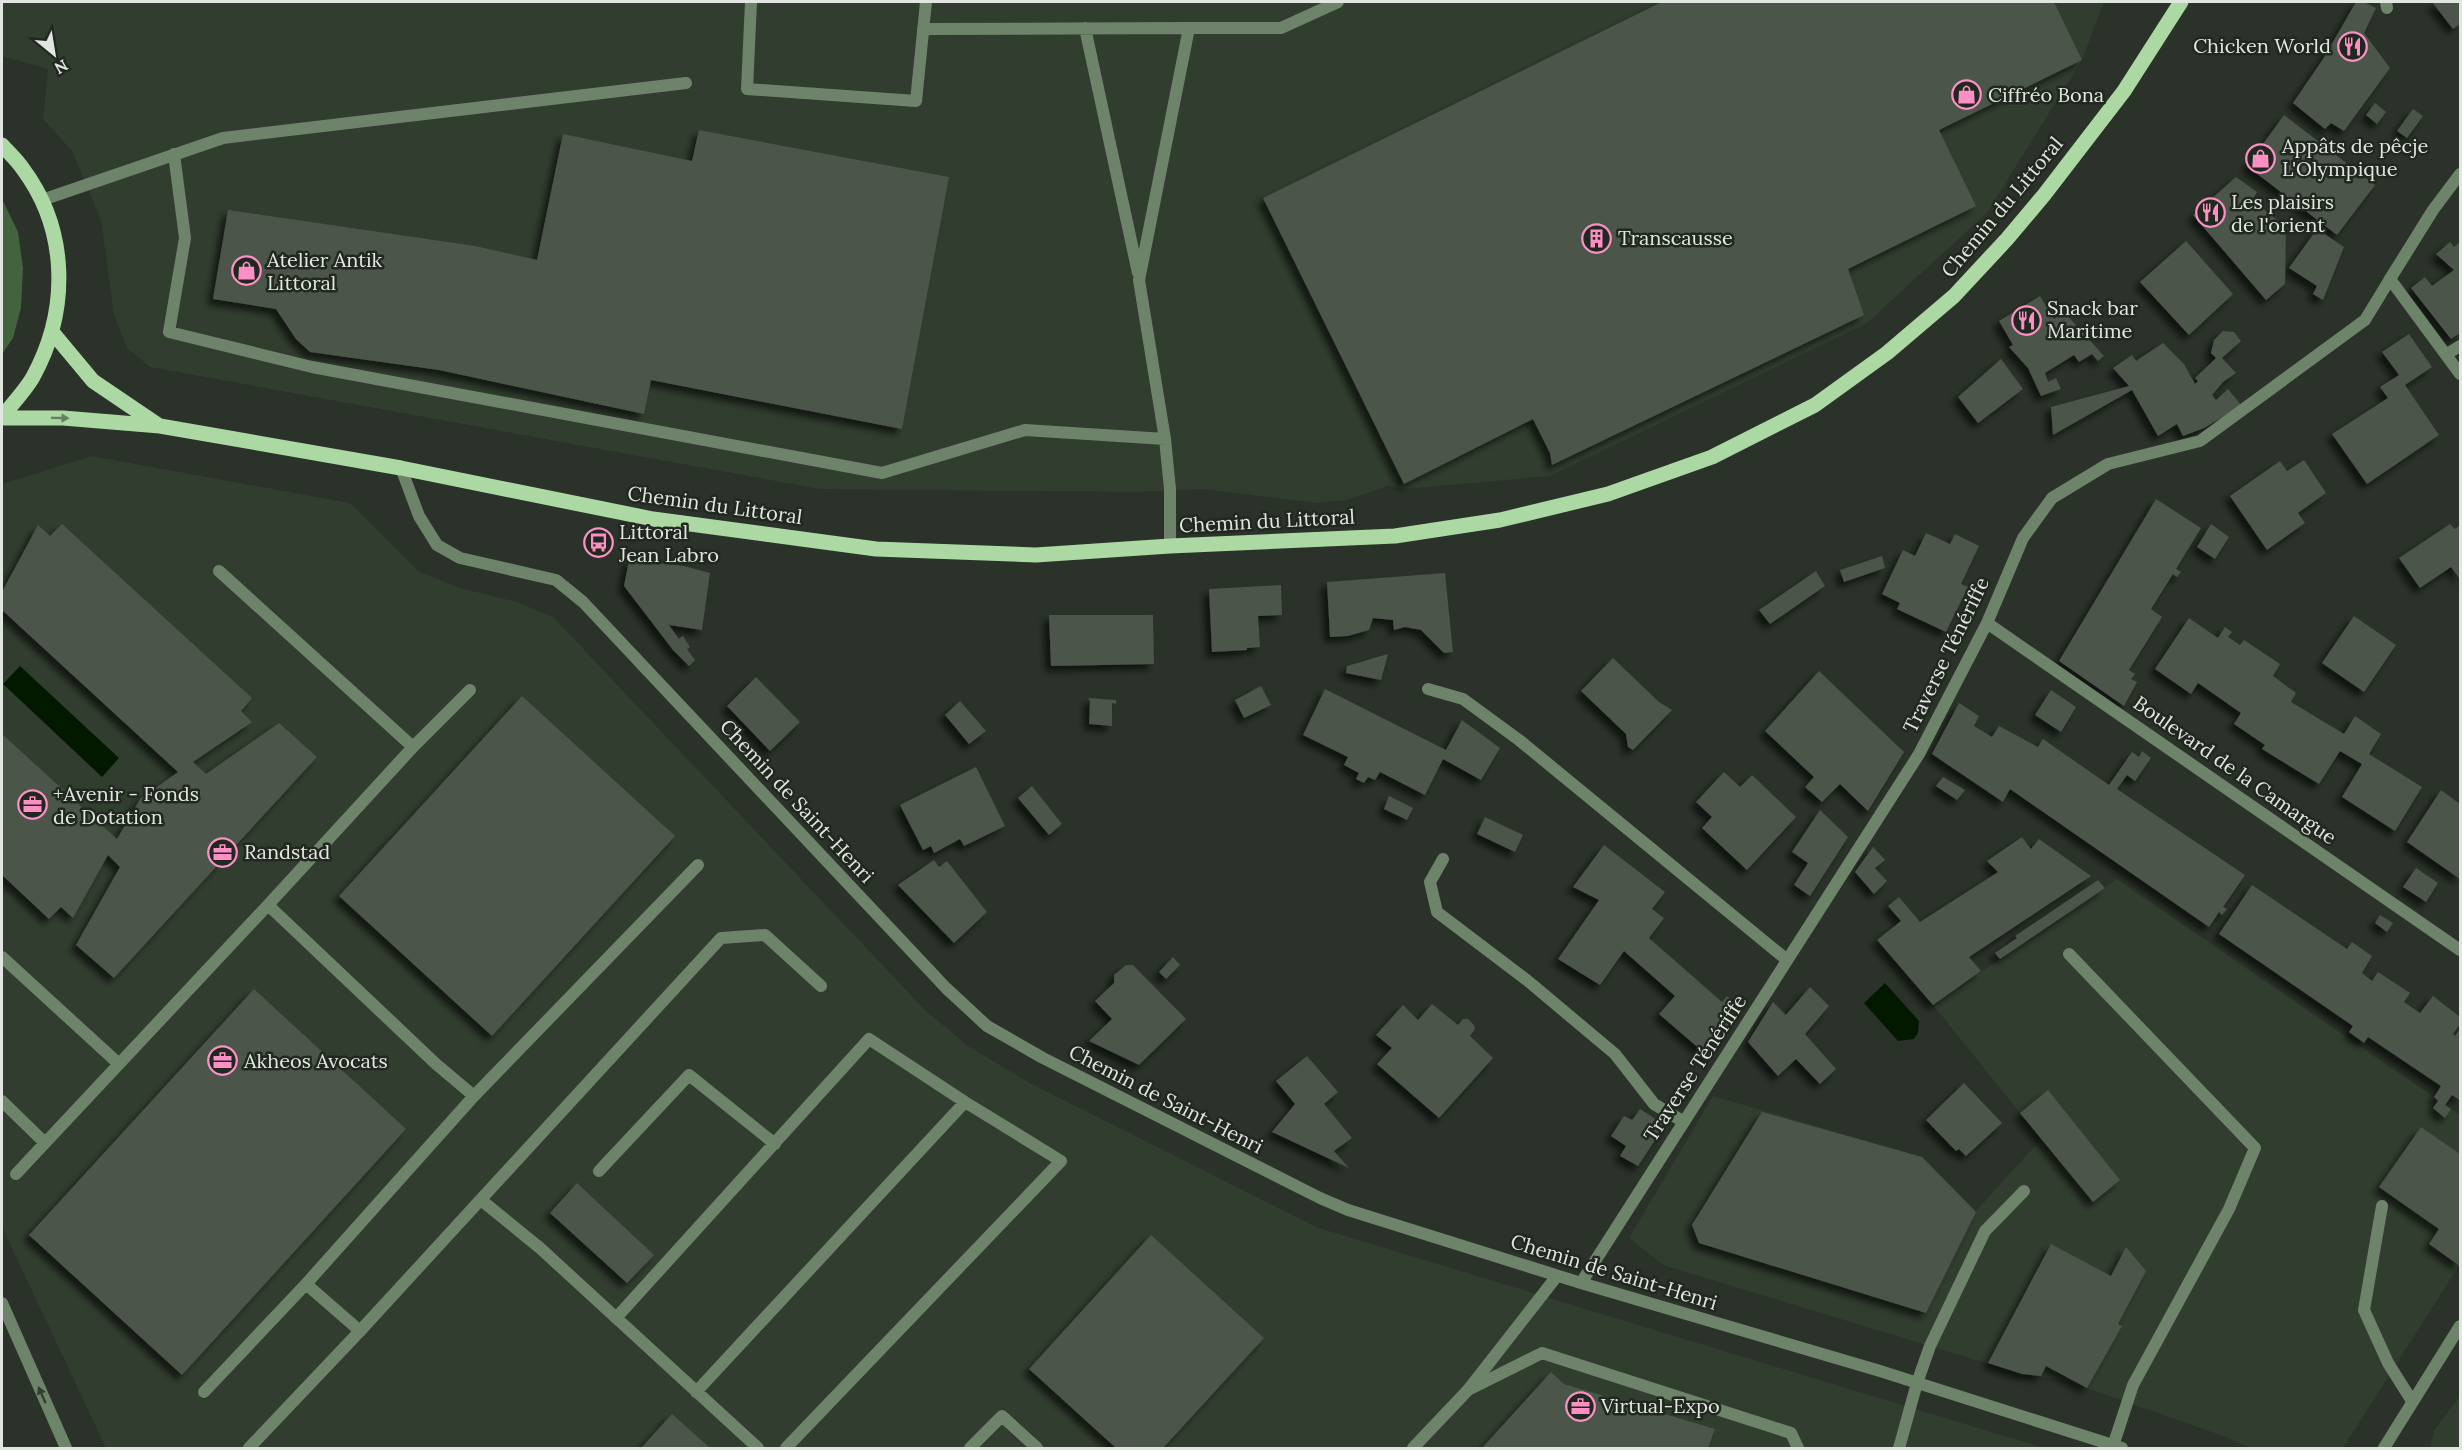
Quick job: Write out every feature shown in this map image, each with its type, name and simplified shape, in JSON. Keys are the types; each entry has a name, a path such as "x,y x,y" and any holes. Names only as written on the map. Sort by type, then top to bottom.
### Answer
{"main road":[{"name":"Chemin du Littoral","path":"2,417 63,418 160,426 401,468 653,519 876,549 1036,555 1170,546 1395,536 1500,520 1608,494 1712,457 1815,405 1887,353 1954,296 2044,195 2124,91 2181,2"},
{"path":"2,145 23,168 42,200 57,243 60,288 52,333 32,379 2,417"},
{"name":"Chemin du Littoral","path":"52,333 93,381 160,426"}],"street":[{"path":"751,2 747,89 916,101 926,2"},
{"path":"923,29 1281,28 1338,2"},
{"path":"1085,28 1139,280 1165,439 1170,489 1170,546"},
{"path":"1139,280 1189,28"},
{"path":"42,200 223,138 686,83"},
{"path":"174,154 185,238 169,332 312,367 882,473 1025,430 1165,439"},
{"name":"Traverse Ténériffe","path":"1581,1283 1919,754 1987,622 2023,538 2052,498 2108,464 2200,441 2365,320 2433,210 2460,174"},
{"path":"2390,279 2460,374"},
{"path":"2447,354 2460,346"},
{"name":"Chemin de Saint-Henri","path":"401,468 419,516 437,545 460,558 556,580 583,602 946,987 987,1026 1043,1058 1348,1210 1581,1283 1917,1383 2118,1447"},
{"path":"219,571 413,747"},
{"name":"Boulevard de la Camargue","path":"1987,622 2460,950"},
{"path":"1428,689 1463,699 1509,733 1787,960"},
{"path":"16,1174 413,747 470,690"},
{"path":"1443,859 1430,882 1437,912 1528,981 1615,1054 1654,1104 1684,1122"},
{"path":"204,1392 306,1284 474,1096 698,865"},
{"path":"268,905 436,1064 474,1096"},
{"path":"249,1449 721,938 765,935 821,986"},
{"path":"2069,954 2255,1148 2229,1209 2133,1385 2118,1447"},
{"path":"2,957 119,1064"},
{"path":"616,1318 869,1039 1061,1161 786,1449"},
{"path":"599,1171 689,1075 775,1144"},
{"path":"2,1101 45,1143"},
{"path":"696,1392 965,1102"},
{"path":"1899,1449 1930,1346 1985,1231 2024,1191"},
{"path":"481,1200 540,1248 758,1449"},
{"path":"2382,1206 2364,1310 2388,1363 2412,1401"},
{"path":"1413,1449 1468,1390 1557,1275"},
{"path":"306,1284 360,1331"},
{"path":"2,1303 66,1449"},
{"path":"2384,1449 2460,1326"},
{"path":"1468,1390 1542,1353 1791,1433 1798,1449"},
{"path":"970,1449 1002,1416 1037,1449"}],"shaded area":[{"path":"2,2 2104,2 2082,60 1987,213 1867,323 1550,476 1405,489 1388,486 1347,500 1318,503 1202,489 1136,492 820,489 150,367 127,348 114,315 101,220 72,151 43,119 48,69 2,56"},
{"path":"2,199 18,232 23,268 21,308 13,338 2,354"},
{"path":"92,456 350,503 418,571 460,588 517,602 553,617 925,1010 968,1046 1030,1083 1319,1228 2044,1448 106,1448 2,1227 2,484"},
{"path":"20,666 119,758 102,777 3,684"},
{"path":"2117,879 2460,1115 2460,1264 2343,1448 2250,1448 2223,1436 2064,1380 2022,1374 1663,1265 1629,1238 1713,1096 1922,1157 1976,1211 2041,1139 1933,1005"},
{"path":"1885,983 1919,1021 1918,1033 1914,1039 1898,1041 1864,1003"},
{"path":"2460,1395 2460,1448 2430,1448 2434,1431"}],"building":[{"name":"Transcausse","path":"1662,2 2054,2 2082,60 1939,130 1976,206 1848,269 1864,315 1552,465 1550,453 1533,419 1404,484 1263,198"},
{"path":"2356,2 2364,2 2376,8 2364,33 2390,68 2344,131 2331,123 2325,129 2293,103 2323,59"},
{"path":"2432,2 2460,2 2460,24 2453,29"},
{"path":"2375,103 2386,112 2377,124 2366,115"},
{"path":"2413,109 2423,116 2407,138 2397,131"},
{"path":"2284,115 2375,185 2337,235 2247,166"},
{"path":"699,130 949,177 902,429 651,380 644,414 439,370 310,352 296,339 276,309 213,299 228,210 475,246 537,260 563,134 692,161"},
{"path":"2236,177 2257,192 2252,200 2286,227 2285,284 2266,300 2193,215"},
{"path":"2317,229 2344,247 2323,300 2313,294 2317,286 2289,268"},
{"path":"2186,241 2233,294 2189,335 2140,282"},
{"path":"2450,242 2454,247 2460,242 2460,333 2451,339 2411,288 2425,277 2432,286 2454,270 2436,254"},
{"path":"2040,296 2054,319 2065,313 2104,356 2098,361 2092,354 2079,362 2074,355 2045,373 2048,382 2056,378 2061,389 2041,396 2028,368 2009,347 2013,345 1999,321"},
{"path":"2223,331 2234,332 2241,341 2222,358 2236,373 2223,382 2212,395 2216,400 2228,389 2241,405 2228,414 2204,428 2183,436 2177,424 2158,436 2132,390 2053,435 2051,407 2129,386 2113,368 2132,355 2136,361 2163,343 2184,364 2195,384 2198,381 2195,378 2216,358 2211,353 2214,340"},
{"path":"2409,334 2432,367 2405,385 2439,435 2367,484 2332,434 2388,398 2380,387 2399,375 2382,352"},
{"path":"2001,359 2023,389 1978,423 1958,397"},
{"path":"2304,460 2326,493 2298,513 2305,523 2267,550 2230,496 2280,461 2287,471"},
{"path":"2156,499 2201,528 2176,569 2181,572 2177,577 2173,574 2151,609 2162,617 2129,670 2135,674 2131,679 2137,682 2124,706 2059,661"},
{"path":"62,524 252,698 241,711 252,722 193,762 206,774 279,723 317,757 114,978 76,945 120,867 108,855 73,918 61,907 49,919 2,875 2,734 117,839 140,799 178,772 2,610 2,592 38,525 50,536"},
{"path":"2211,524 2229,537 2215,559 2197,547"},
{"path":"2450,524 2455,529 2460,525 2460,579 2451,567 2420,588 2399,558"},
{"path":"1926,533 1950,544 1955,534 1979,546 1961,584 1968,587 1946,632 1897,609 1900,603 1882,594 1903,550 1915,556"},
{"path":"1882,556 1885,568 1844,582 1840,570"},
{"path":"629,560 684,566 710,573 702,630 669,625 679,639 683,636 690,647 687,649 695,660 689,666 673,650 624,586"},
{"path":"1816,571 1825,586 1770,624 1759,610"},
{"path":"1445,573 1453,652 1444,653 1421,630 1405,627 1394,630 1393,620 1373,618 1369,630 1348,636 1330,637 1327,582"},
{"path":"1281,585 1282,615 1258,616 1260,647 1212,652 1209,589"},
{"path":"1049,615 1153,615 1154,664 1051,666"},
{"path":"2354,616 2396,645 2364,692 2322,663"},
{"path":"2189,618 2218,638 2225,627 2232,632 2228,637 2240,645 2244,640 2280,664 2273,676 2296,693 2291,702 2344,734 2355,716 2381,734 2369,754 2422,787 2395,831 2342,797 2362,764 2340,751 2319,784 2262,749 2265,745 2234,724 2241,713 2198,683 2191,694 2155,669"},
{"path":"1388,654 1381,680 1346,673 1347,666"},
{"path":"1613,658 1659,702 1672,710 1633,750 1628,747 1626,734 1581,691"},
{"path":"1819,671 1904,752 1868,811 1840,784 1822,802 1805,787 1814,777 1765,731"},
{"path":"756,677 800,722 770,751 727,706"},
{"path":"1261,686 1271,705 1244,718 1235,700"},
{"path":"1325,689 1446,750 1462,720 1500,748 1481,780 1443,759 1425,795 1380,772 1375,780 1368,777 1364,783 1356,779 1359,773 1344,765 1348,757 1303,735"},
{"path":"2051,690 2076,707 2061,732 2035,715"},
{"path":"522,696 675,836 492,1036 339,896"},
{"path":"1088,698 1116,700 1116,704 1112,703 1112,726 1089,724 1090,701"},
{"path":"960,701 986,731 969,744 945,715"},
{"path":"1959,703 1979,716 1974,726 1992,737 1999,726 2038,747 2043,739 2109,785 2132,752 2139,757 2142,751 2151,758 2135,781 2127,775 2117,789 2245,875 2223,907 2227,909 2222,915 2219,912 2209,927 2010,789 2003,802 1932,754"},
{"path":"976,767 1005,826 964,846 960,839 934,853 931,846 923,850 900,805"},
{"path":"1724,772 1740,787 1752,775 1796,817 1747,870 1702,828 1712,817 1696,802"},
{"path":"1943,777 1965,790 1957,800 1936,786"},
{"path":"1032,786 1062,824 1049,835 1018,798"},
{"path":"2441,790 2460,804 2460,879 2407,842"},
{"path":"1389,796 1413,808 1407,820 1384,809"},
{"path":"1820,810 1848,837 1810,896 1794,885 1808,863 1792,852"},
{"path":"1485,817 1523,835 1515,852 1477,834"},
{"path":"2022,837 2031,849 2039,839 2091,876 1969,957 1981,971 1933,1005 1877,940 1901,921 1888,906 1899,897 1920,922 1998,872 1987,861"},
{"path":"1604,845 1665,892 1652,909 1664,918 1649,938 1722,1002 1727,996 1734,1002 1729,1008 1735,1014 1709,1057 1659,1014 1675,996 1624,951 1600,985 1558,959 1599,900 1573,887"},
{"path":"1873,847 1885,860 1875,868 1887,881 1874,894 1855,872"},
{"path":"934,860 939,867 947,861 987,912 954,943 898,885"},
{"path":"2416,868 2438,883 2426,902 2403,887"},
{"path":"2098,880 2105,888 2000,959 1995,953 2017,938 2015,936"},
{"path":"2252,885 2347,949 2352,942 2372,956 2362,973 2372,981 2378,972 2410,993 2404,1002 2420,1013 2433,996 2460,1017 2460,1024 2453,1034 2455,1036 2460,1029 2460,1100 2452,1095 2445,1105 2451,1109 2445,1118 2433,1108 2438,1101 2434,1097 2441,1086 2368,1037 2364,1043 2349,1032 2353,1026 2219,934"},
{"path":"2380,915 2393,923 2387,932 2375,923"},
{"path":"1173,957 1180,965 1166,979 1159,972"},
{"path":"1126,965 1133,965 1186,1019 1139,1065 1089,1041 1112,1019 1095,1001 1114,983 1114,975"},
{"path":"1810,987 1829,1006 1805,1034 1836,1069 1820,1084 1796,1059 1778,1076 1748,1042 1773,1002 1786,1015"},
{"path":"254,989 406,1129 182,1375 29,1235"},
{"path":"1432,1004 1458,1025 1463,1019 1468,1019 1475,1029 1470,1036 1493,1058 1439,1118 1377,1064 1392,1048 1376,1035 1403,1005 1418,1020"},
{"path":"1307,1056 1338,1092 1324,1104 1352,1138 1334,1151 1349,1168 1272,1132 1295,1104 1276,1081"},
{"path":"1964,1083 2002,1123 1966,1156 1959,1149 1956,1151 1926,1120"},
{"path":"2048,1090 2120,1180 2093,1202 2020,1113"},
{"path":"1640,1109 1665,1125 1638,1166 1620,1156 1626,1146 1611,1136 1624,1116 1632,1120"},
{"path":"1762,1112 1922,1157 1976,1212 1926,1313 1699,1243 1692,1225"},
{"path":"2421,1127 2460,1154 2460,1266 2429,1244 2439,1229 2379,1187"},
{"path":"577,1183 654,1255 627,1283 550,1213"},
{"path":"1151,1235 1264,1338 1163,1448 1116,1448 1029,1369"},
{"path":"2051,1244 2111,1276 2126,1247 2146,1271 2118,1324 2122,1326 2087,1388 2046,1366 2041,1376 2022,1374 1988,1363"},
{"name":"Virtual-Expo","path":"1551,1372 1564,1384 1715,1429 1708,1448 1482,1448"},
{"path":"672,1414 710,1448 641,1448"}],"place":[{"name":"Chicken World","path":"2352,46"},
{"name":"Ciffréo Bona","path":"1967,95"},
{"name":"Appâts de pêcje L'Olympique","path":"2261,158"},
{"name":"Les plaisirs de l'orient","path":"2210,213"},
{"name":"Transcausse","path":"1597,238"},
{"name":"Atelier Antik Littoral","path":"246,271"},
{"name":"Snack bar Maritime","path":"2026,320"},
{"name":"Littoral Jean Labro","path":"598,543"},
{"name":"+Avenir - Fonds de Dotation","path":"32,805"},
{"name":"Randstad","path":"223,852"},
{"name":"Akheos Avocats","path":"223,1061"},
{"name":"Virtual-Expo","path":"1580,1406"}]}
